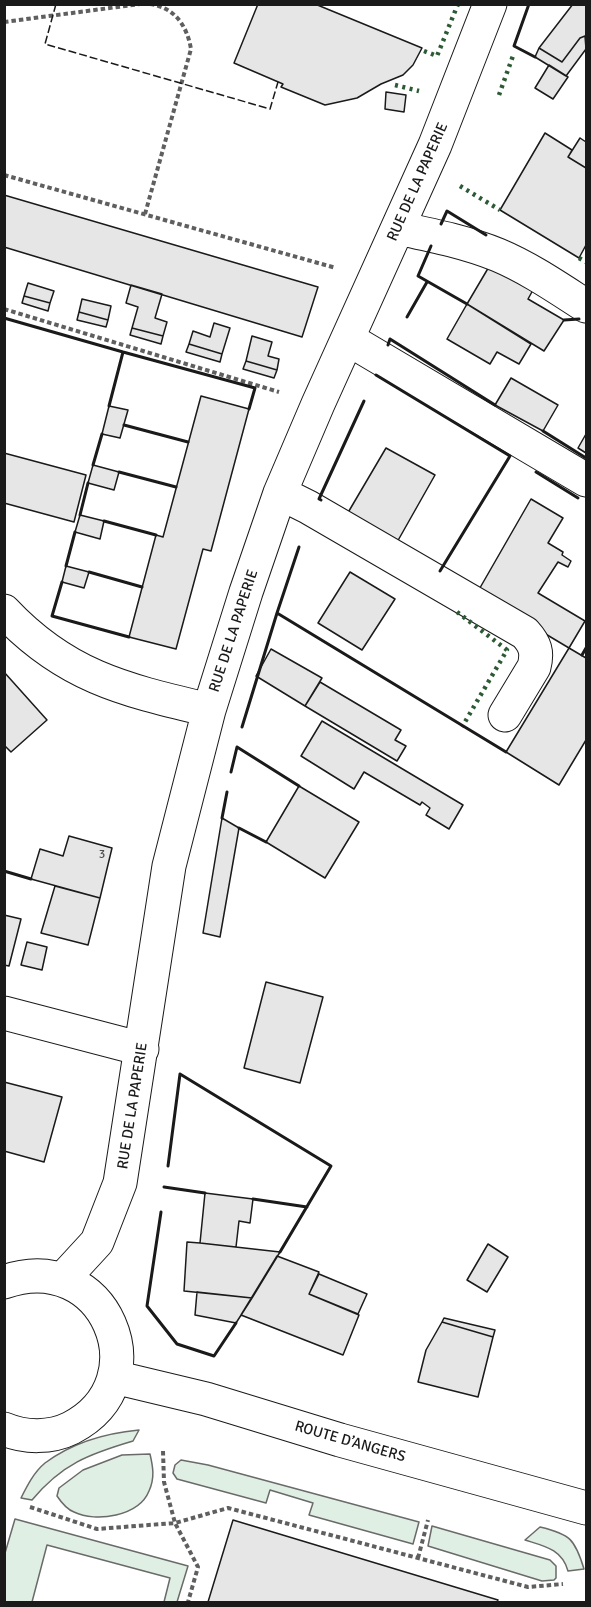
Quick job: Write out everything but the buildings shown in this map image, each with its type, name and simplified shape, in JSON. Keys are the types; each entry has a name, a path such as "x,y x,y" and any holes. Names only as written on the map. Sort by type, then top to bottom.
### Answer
{"street":[{"name":"RUE DE LA PAPERIE","path":"63,1279 97,1242 120,1183 169,866 209,710 280,493 435,145 490,4"},
{"path":"398,228 435,235 496,254 524,267 586,306"},
{"path":"348,339 586,480"},
{"path":"280,493 525,633 533,641 536,659 505,715"},
{"path":"4,611 21,629 48,650 79,669 108,683 209,710"},
{"path":"4,1013 142,1049"},
{"path":"4,1282 26,1276 51,1276 74,1284 93,1299 108,1318 117,1353 110,1388 88,1417 68,1429 45,1435 6,1436"},
{"name":"ROUTE D’ANGERS","path":"114,1377 196,1396 340,1440 586,1508"}],"path":[{"path":"4,22 140,4"},
{"path":"146,214 191,49 188,33 180,19 170,10 149,4"},
{"path":"4,175 341,269"},
{"path":"4,309 318,404"},
{"path":"163,1451 164,1482 175,1523 198,1567 188,1602"},
{"path":"30,1508 97,1529 175,1523 228,1508 528,1587 563,1584"},
{"path":"418,1558 428,1520"}],"green space":[{"path":"139,1430 133,1441 90,1456 66,1469 54,1477 32,1500 21,1498 37,1471 55,1456 90,1440"},
{"path":"150,1454 153,1472 149,1491 144,1500 127,1512 105,1517 83,1515 69,1509 57,1496 59,1488 83,1470 122,1455"},
{"path":"181,1460 208,1465 419,1522 413,1544 309,1515 313,1503 270,1490 266,1503 177,1479 173,1473 175,1465"},
{"path":"15,1519 188,1566 177,1602 164,1602 170,1578 47,1545 32,1602 5,1602 5,1553"},
{"path":"432,1526 550,1560 556,1566 556,1578 542,1581 428,1546"},
{"path":"540,1527 558,1532 570,1539 578,1551 584,1569 568,1571 557,1553 525,1540"}],"hedge":[{"path":"424,51 437,56 458,4"},
{"path":"499,95 514,53"},
{"path":"395,85 419,91"},
{"path":"460,186 500,210"},
{"path":"579,258 586,262"},
{"path":"457,612 507,650 462,727"}],"fence":[{"path":"56,4 45,44 270,109 278,82"}],"wall":[{"path":"529,4 514,46 535,57"},
{"path":"441,224 447,211 486,235"},
{"path":"431,246 418,276 467,304"},
{"path":"407,317 427,282"},
{"path":"4,318 123,352"},
{"path":"564,320 579,319"},
{"path":"388,345 390,339 495,405"},
{"path":"109,406 123,352 255,388 249,409"},
{"path":"376,375 510,456 440,571"},
{"path":"321,500 319,499 364,401"},
{"path":"124,425 188,442"},
{"path":"543,431 586,458"},
{"path":"93,465 102,434"},
{"path":"119,472 176,487"},
{"path":"536,472 578,498"},
{"path":"80,515 88,483"},
{"path":"104,521 156,535"},
{"path":"66,566 75,532"},
{"path":"277,613 299,547"},
{"path":"89,572 142,587"},
{"path":"62,582 52,616 129,637"},
{"path":"242,727 277,613 506,752"},
{"path":"582,655 586,648"},
{"path":"231,772 237,747 299,786"},
{"path":"222,818 227,792"},
{"path":"239,828 266,842"},
{"path":"4,871 31,879"},
{"path":"168,1166 180,1074 331,1166 280,1252"},
{"path":"164,1187 205,1193"},
{"path":"253,1199 307,1207"},
{"path":"161,1212 147,1306 177,1344 214,1356 236,1323"}]}
